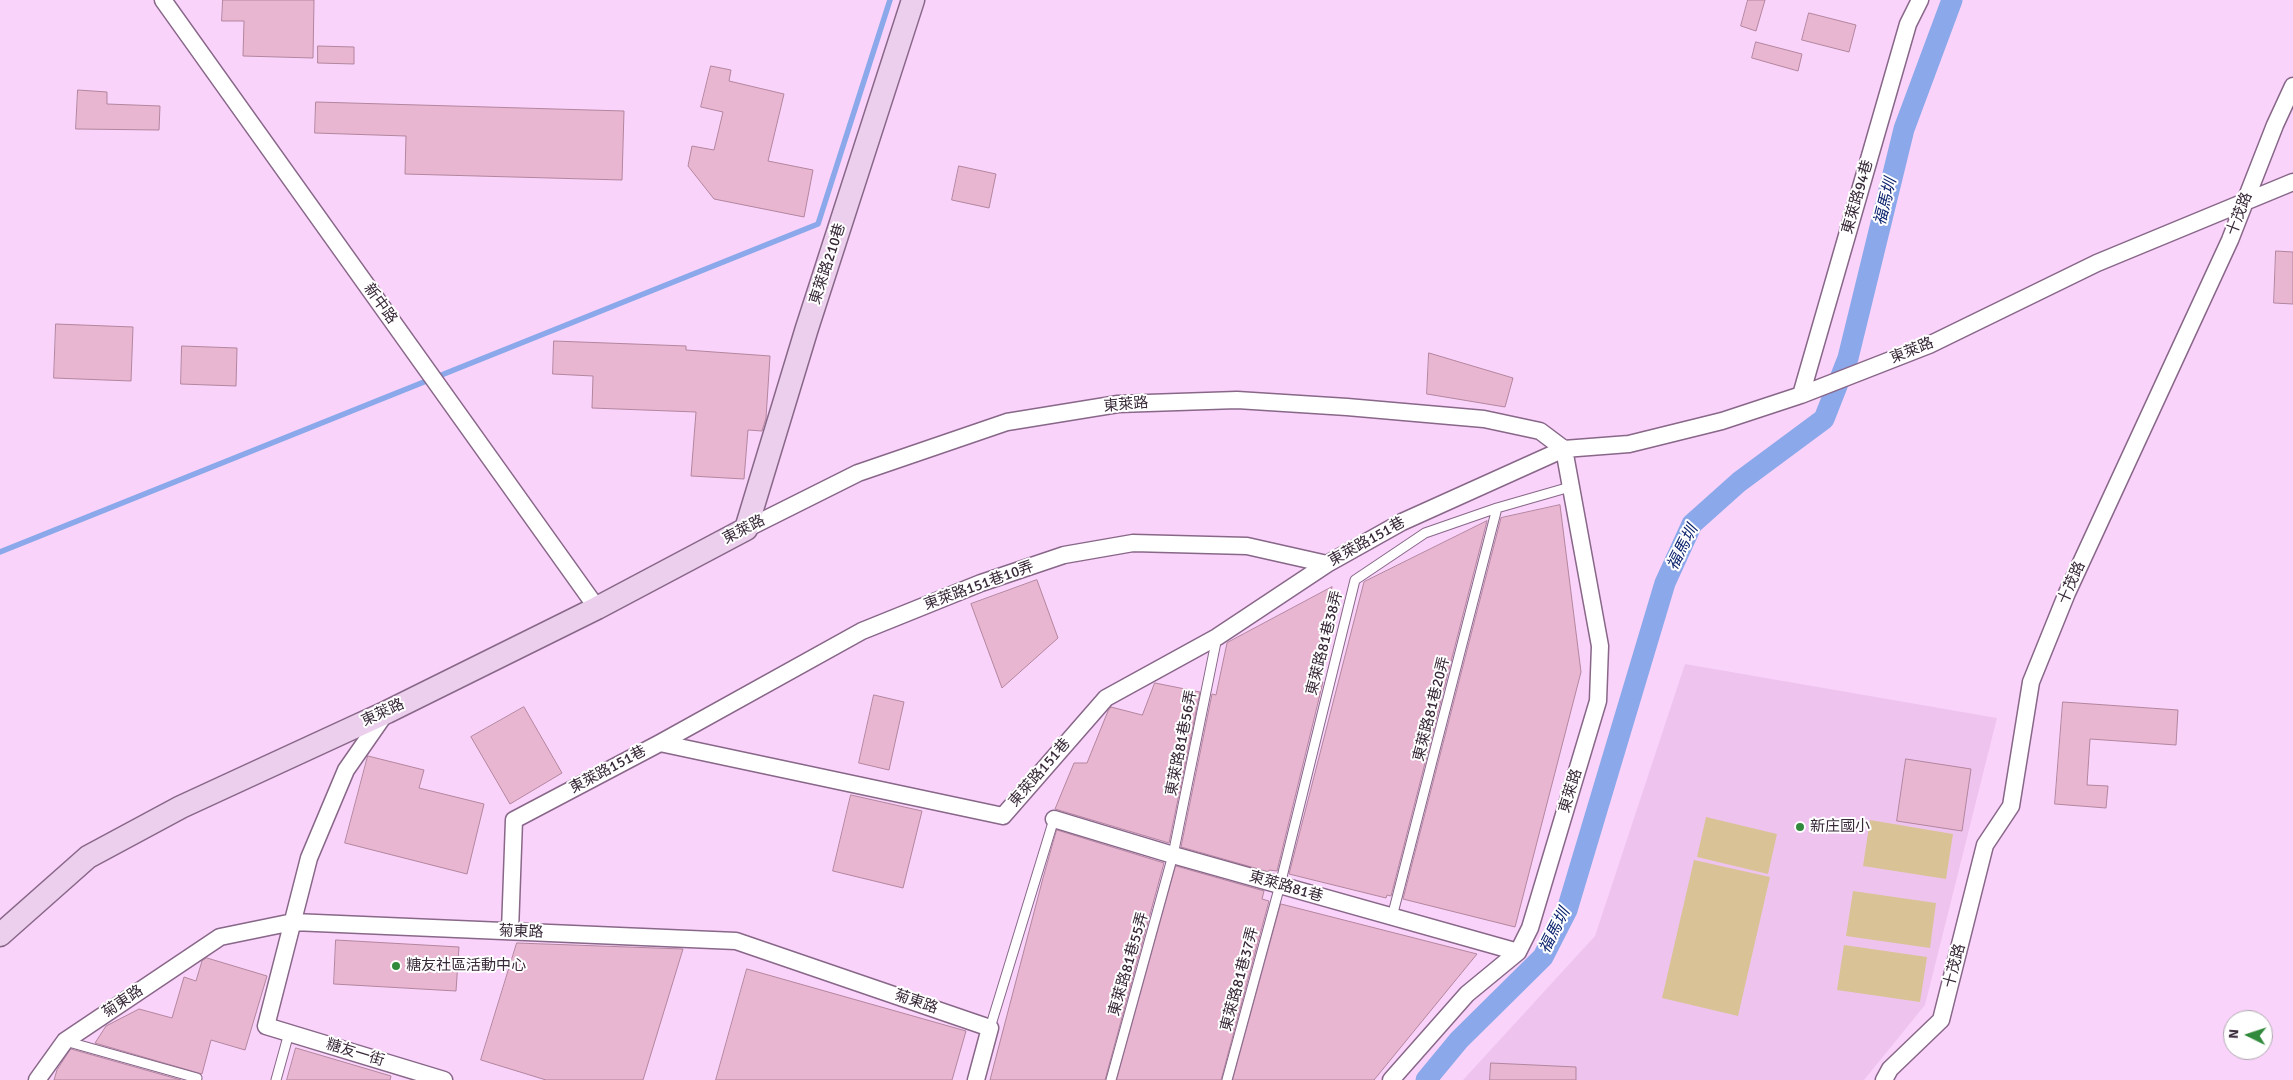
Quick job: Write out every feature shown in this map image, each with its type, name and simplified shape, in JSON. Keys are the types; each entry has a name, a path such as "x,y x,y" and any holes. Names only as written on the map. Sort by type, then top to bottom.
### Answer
{"street":[{"name":"新中路","path":"163,0 597,608"},
{"name":"東萊路210巷","path":"746,529 807,328 912,0"},
{"name":"東萊路94巷","path":"1800,395 1908,24 1920,0"},
{"name":"十茂路","path":"1884,1080 1890,1069 1941,1020 1985,845 2011,806 2031,682 2067,593 2230,240 2293,86"},
{"name":"東萊路","path":"0,935 88,857 181,807 387,712 597,608 746,529 858,473 1007,422 1118,404 1237,400 1484,419 1540,431 1564,448 1629,444 1722,421 1800,395 1929,344 2097,264 2293,182"},
{"name":"東萊路","path":"1391,1080 1467,994 1518,952 1530,928 1598,700 1600,646 1564,448"},
{"name":"東萊路151巷","path":"510,931 514,820 660,743 1003,816 1106,698 1217,637 1327,564 1402,522 1564,448"},
{"name":"東萊路151巷10弄","path":"660,743 862,631 981,584 1064,555 1133,543 1247,546 1327,564"},
{"path":"293,922 309,858 346,770 387,712"},
{"name":"東萊路81巷","path":"1054,819 1173,855 1518,952"},
{"name":"菊東路","path":"37,1080 65,1041 220,937 293,922 736,941 990,1028"},
{"name":"糖友一街","path":"293,922 266,1026 395,1073 444,1080"},
{"path":"976,1080 990,1028"}],"lane":[{"name":"東萊路81巷38弄","path":"1280,885 1355,580 1425,532 1570,486"},
{"name":"東萊路81巷20弄","path":"1392,917 1498,508"},
{"name":"東萊路81巷56弄","path":"1173,855 1217,637"},
{"path":"990,1028 1054,819"},
{"name":"東萊路81巷55弄","path":"1111,1080 1173,855"},
{"name":"東萊路81巷37弄","path":"1227,1080 1280,885"},
{"path":"276,1080 289,1033"},
{"path":"65,1041 197,1078"}],"shaded area":[{"name":"新庄國小","path":"1685,664 1997,718 1925,1005 1864,1080 1463,1080 1595,936"},
{"path":"1706,817 1777,834 1768,874 1697,857"},
{"path":"1870,820 1953,834 1946,879 1863,866"},
{"path":"1694,860 1770,877 1738,1016 1662,998"},
{"path":"1853,891 1936,903 1930,948 1846,936"},
{"path":"1844,945 1927,957 1920,1002 1837,990"}],"building":[{"path":"223,0 314,0 313,58 243,56 244,21 222,21"},
{"path":"1748,0 1765,0 1756,31 1741,26"},
{"path":"1809,13 1856,25 1849,52 1802,40"},
{"path":"1756,42 1802,54 1798,71 1752,58"},
{"path":"318,46 354,47 354,64 318,63"},
{"path":"711,66 731,70 729,81 784,94 768,161 813,170 804,217 714,199 688,166 692,146 714,150 723,112 701,107"},
{"path":"78,90 107,92 107,104 160,106 159,130 76,129"},
{"path":"316,102 624,111 622,180 405,174 406,136 315,133"},
{"path":"959,166 996,174 989,208 952,200"},
{"path":"2276,251 2293,252 2293,304 2274,303"},
{"path":"56,324 133,327 131,381 54,378"},
{"path":"554,341 686,346 686,350 770,356 766,418 762,431 748,430 744,479 691,476 696,412 592,408 593,376 553,374"},
{"path":"182,346 237,348 236,386 181,384"},
{"path":"1429,353 1513,378 1505,407 1427,394"},
{"path":"1560,505 1581,672 1515,927 1403,899 1501,518"},
{"path":"1487,521 1391,896 1387,895 1386,898 1289,874 1364,582"},
{"path":"1037,580 1058,638 1002,688 971,604"},
{"path":"1332,587 1312,679 1323,682 1277,871 1269,870 1269,872 1181,847 1212,694 1216,695 1227,643"},
{"path":"1155,683 1200,692 1169,843 1055,809 1074,763 1087,763 1111,707 1142,715"},
{"path":"874,695 904,702 889,770 859,763"},
{"path":"2063,702 2178,710 2176,745 2090,739 2087,785 2108,786 2106,808 2055,804"},
{"path":"524,707 562,773 510,804 471,737"},
{"path":"368,756 424,770 419,788 484,804 467,874 345,843"},
{"path":"1906,759 1971,769 1962,831 1897,821"},
{"path":"851,795 922,811 903,888 833,871"},
{"path":"1057,830 1164,863 1105,1080 990,1080 1043,878"},
{"path":"1176,866 1264,891 1262,899 1269,901 1221,1080 1117,1080"},
{"path":"1281,904 1477,954 1374,1080 1233,1080"},
{"name":"糖友社區活動中心","path":"336,940 459,947 456,991 334,984"},
{"path":"517,943 683,949 643,1080 546,1080 481,1060"},
{"path":"207,958 267,976 245,1050 211,1040 202,1074 95,1043 106,1026 139,1009 172,1018 184,977 196,981 202,961"},
{"path":"747,969 966,1031 952,1080 716,1080"},
{"path":"296,1048 391,1076 390,1080 287,1080"},
{"path":"71,1049 181,1080 54,1080 57,1070"},
{"path":"1491,1063 1576,1067 1576,1080 1490,1080"}],"waterway":[{"path":"0,552 818,224 890,0"},
{"name":"福馬圳","path":"1426,1080 1459,1040 1543,957 1567,910 1665,583 1692,524 1739,482 1824,419 1848,358 1904,129 1952,0"}],"place":[{"name":"新庄國小","path":"1800,827"},
{"name":"糖友社區活動中心","path":"396,966"}]}
